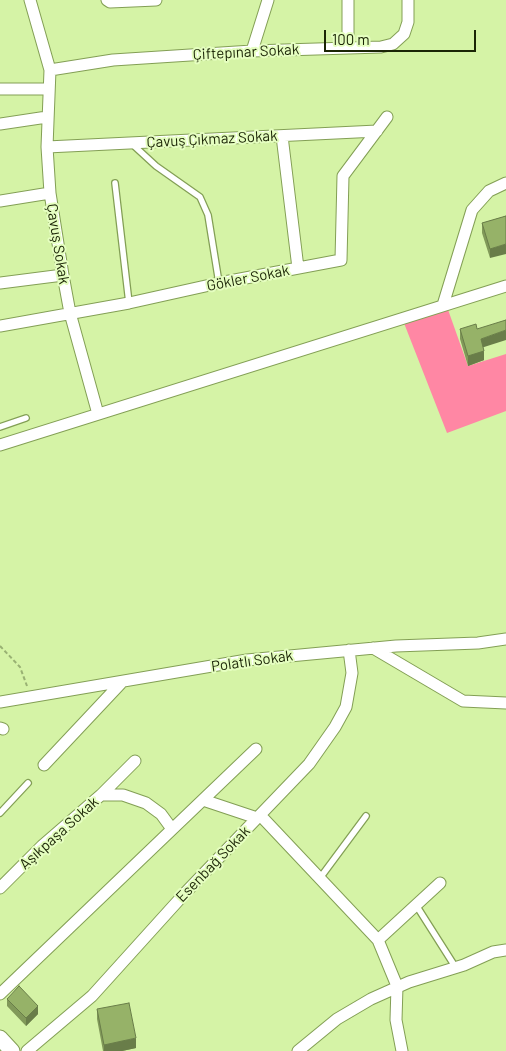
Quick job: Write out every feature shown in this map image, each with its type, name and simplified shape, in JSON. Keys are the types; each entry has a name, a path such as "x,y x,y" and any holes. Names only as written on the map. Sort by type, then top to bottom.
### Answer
{"street":[{"path":"30,0 50,70"},
{"path":"108,0 110,2 156,0"},
{"path":"252,51 268,0"},
{"path":"348,0 348,48"},
{"name":"Çiftepınar Sokak","path":"50,70 113,60 252,51 381,47 398,41 407,26 408,0"},
{"name":"Çavuş Sokak","path":"50,70 47,117 50,193 70,313 98,414"},
{"path":"0,89 48,89"},
{"path":"0,124 47,117"},
{"name":"Gökler Sokak","path":"0,326 129,304 219,283 341,260 343,176 388,117"},
{"name":"Çavuş Çıkmaz Sokak","path":"47,147 377,131"},
{"path":"282,136 298,268"},
{"path":"444,305 472,210 490,191 506,183"},
{"path":"0,201 50,193"},
{"path":"0,283 63,275"},
{"path":"0,445 506,286"},
{"name":"Polatlı Sokak","path":"0,702 247,660 373,648 461,644 506,639"},
{"path":"373,648 463,701 506,703"},
{"name":"Esenbağ Sokak","path":"27,1051 92,996 186,892 309,764 341,717 351,685 349,650"},
{"path":"44,765 122,682"},
{"path":"0,994 256,749"},
{"path":"101,795 135,761"},
{"name":"Aşıkpaşa Sokak","path":"0,888 42,846 101,795 123,795 146,803 161,814 172,828"},
{"path":"203,800 258,817 320,878 378,940 398,986 396,1020 402,1051"},
{"path":"378,940 440,883"},
{"path":"298,1051 354,1008 398,986 456,968 493,952 506,950"},
{"path":"0,1038 12,1051"}],"lane":[{"path":"131,143 156,166 200,197 208,215 219,283"},
{"path":"115,183 129,304"},
{"path":"0,427 26,418"},
{"path":"0,813 28,783"},
{"path":"320,878 366,816"},
{"path":"416,905 456,968"}],"path":[{"path":"0,646 23,672 27,684 25,698"}],"shaded area":[{"path":"446,304 468,366 506,354 506,411 447,433 402,318"}],"building":[{"path":"506,216 506,244 490,249 482,223"},
{"path":"506,320 506,330 481,339 484,351 468,356 460,329 476,324 477,329"},
{"path":"19,986 38,1006 26,1018 7,999"},
{"path":"129,1003 136,1038 104,1045 97,1009"}]}
